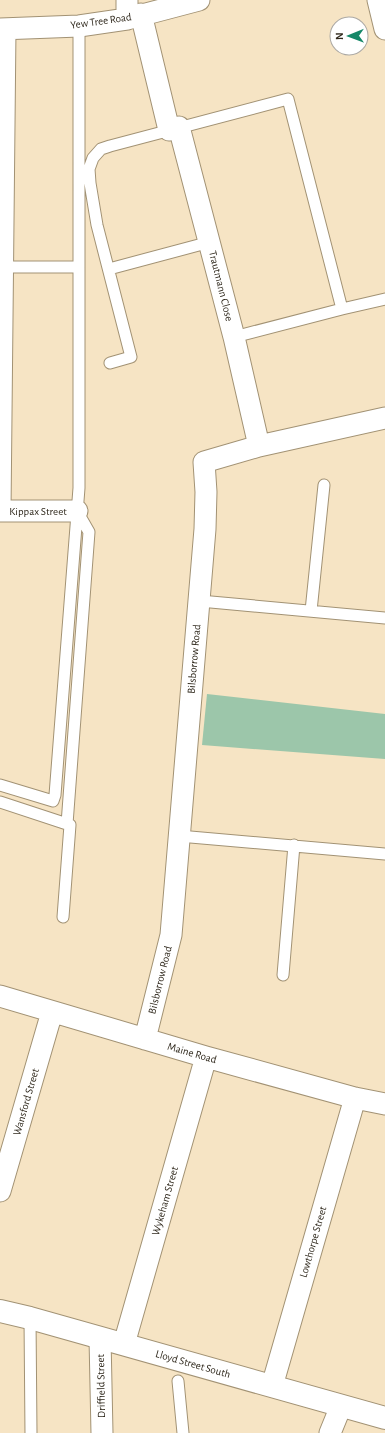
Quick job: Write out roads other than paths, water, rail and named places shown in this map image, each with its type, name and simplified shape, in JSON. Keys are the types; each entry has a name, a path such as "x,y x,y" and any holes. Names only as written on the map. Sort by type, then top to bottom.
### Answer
{"street":[{"name":"Yew Tree Road","path":"2,29 79,26 132,11 200,0"},
{"path":"378,0 385,29"},
{"name":"Trautmann Close","path":"132,11 174,128 210,242 259,446"},
{"path":"0,511 2,29"},
{"name":"Bilsborrow Road","path":"145,1039 171,935 200,601 206,492 204,462 259,446 385,418"},
{"name":"Kippax Street","path":"0,511 77,510"},
{"name":"Maine Road","path":"0,996 206,1057 355,1098 385,1104"},
{"name":"Wansford Street","path":"0,1191 52,1012"},
{"name":"Wykeham Street","path":"124,1344 206,1057"},
{"name":"Lowthorpe Street","path":"272,1386 355,1098"},
{"name":"Lloyd Street South","path":"0,1311 124,1344 385,1418"},
{"name":"Driffield Street","path":"100,1338 102,1433"},
{"path":"330,1433 341,1406"}],"lane":[{"path":"0,785 53,801 55,795 79,488 79,26"},
{"path":"110,363 131,357 97,225 89,169 93,158 101,149 110,146 288,99 342,309"},
{"path":"109,269 210,242"},
{"path":"1,267 79,267"},
{"path":"234,337 385,299"},
{"path":"311,611 324,485"},
{"path":"66,824 89,532 77,510"},
{"path":"200,601 385,618"},
{"path":"0,802 70,825 63,917"},
{"path":"179,836 385,854"},
{"path":"283,975 294,845"},
{"path":"30,1318 31,1433"},
{"path":"178,1380 183,1433"}]}
